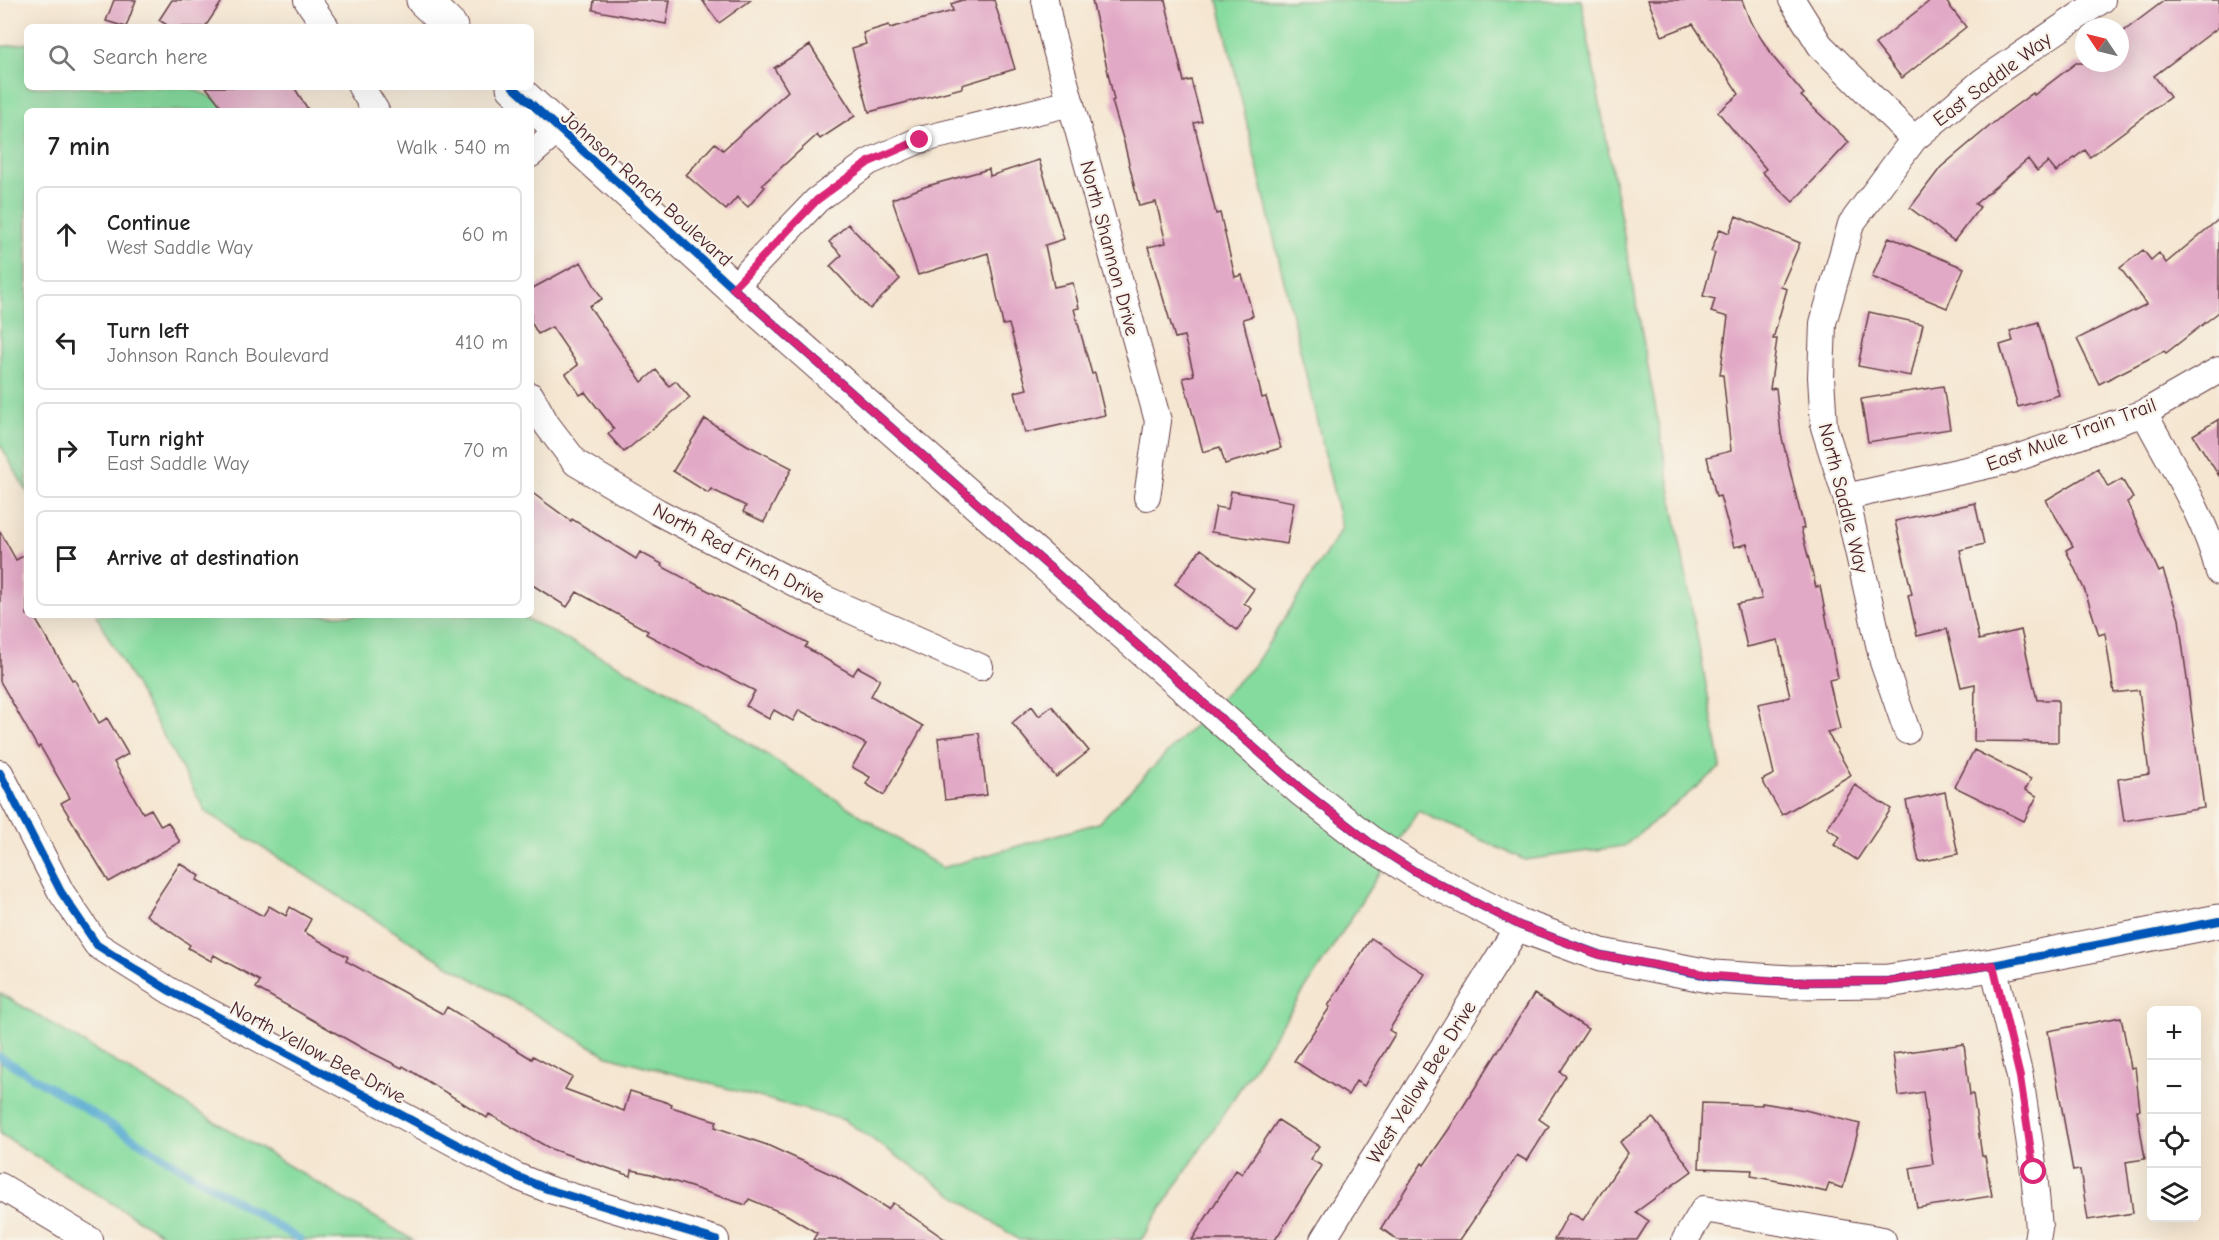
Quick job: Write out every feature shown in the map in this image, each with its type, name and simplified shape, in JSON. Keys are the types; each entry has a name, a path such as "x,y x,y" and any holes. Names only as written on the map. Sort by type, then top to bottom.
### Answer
{"street":[{"path":"307,0 324,24"},
{"path":"423,0 448,24"},
{"name":"North Shannon Drive","path":"1045,0 1158,421 1147,497"},
{"path":"1792,0 1820,45 1914,139"},
{"name":"East Saddle Way","path":"1914,139 1983,81 2102,0"},
{"path":"364,90 374,108"},
{"path":"733,288 817,200 869,162 920,140 1071,103"},
{"name":"Johnson Ranch Boulevard","path":"534,111 1301,789 1369,842 1407,866 1519,925 1600,955 1714,976 1791,982 1888,981 1993,965 2219,921"},
{"path":"534,151 558,130"},
{"name":"North Saddle Way","path":"1907,731 1883,662 1845,497 1824,427 1821,377 1823,323 1851,224 1914,139"},
{"name":"East Mule Train Trail","path":"1845,497 2011,460 2144,413 2219,370"},
{"name":"North Red Finch Drive","path":"534,401 547,425 576,463 658,512 823,598 980,667"},
{"path":"2144,413 2196,510 2214,550 2219,572"},
{"name":"North Yellow Bee Drive","path":"0,773 61,892 97,945 170,991 516,1176 547,1189 716,1240"},
{"name":"West Yellow Bee Drive","path":"1323,1240 1519,925"},
{"path":"1993,965 2020,1077 2034,1172 2039,1228 2037,1240"},
{"path":"0,1186 90,1240"},
{"path":"1685,1240 1704,1209 1883,1240"}],"green space":[{"path":"1218,0 1581,0 1721,767 1624,846 1525,860 1418,811 1345,928 1141,1240 1019,1240 844,1120 608,1056 441,961 206,812 98,618 525,618 668,691 942,868 1098,823 1256,663 1342,528"},
{"path":"24,43 24,90 195,90 231,105 232,108 24,108 24,487 0,444 0,47"},
{"path":"0,993 413,1240 171,1240 0,1134"}],"building":[{"path":"114,0 136,0 127,24 106,21"},
{"path":"172,0 223,0 207,24 165,24 159,20"},
{"path":"594,0 670,0 666,24 593,10"},
{"path":"702,0 751,0 719,23"},
{"path":"962,0 994,0 1015,69 962,85 962,88 869,112 852,48 866,44 863,33 953,11 951,4"},
{"path":"1092,0 1165,0 1184,82 1191,80 1202,121 1194,123 1216,214 1220,213 1235,277 1242,275 1253,316 1243,319 1262,398 1266,397 1281,448 1225,464 1220,447 1203,452 1183,378 1194,375 1184,336 1175,338 1148,247 1166,243 1156,202 1139,206 1112,101 1114,100"},
{"path":"1648,0 1742,0 1750,21 1773,57 1804,94 1801,96 1849,142 1793,202 1762,172 1766,169 1718,112 1739,94 1693,24 1662,36"},
{"path":"1931,0 1945,0 1966,27 1902,78 1875,44"},
{"path":"2165,0 2219,0 2219,27 2154,76 2170,97 2090,157 2085,150 2056,172 2048,162 2037,171 2028,159 1975,204 1980,207 1954,241 1910,208 1941,167 2003,115 2075,64 2075,72 2129,72 2129,27"},
{"path":"810,45 855,116 820,139 817,135 762,185 765,187 748,207 737,197 726,210 686,175 715,143 723,150 788,91 774,68"},
{"path":"208,90 296,90 307,108 223,108"},
{"path":"1039,160 1064,239 1045,245 1054,287 1073,283 1079,308 1074,309 1092,374 1095,373 1105,415 1025,433 1015,392 1027,389 1009,324 1003,325 988,253 918,275 892,199 927,186 989,169 990,176"},
{"path":"1736,216 1800,243 1781,287 1787,289 1773,339 1777,339 1770,389 1776,388 1781,434 1804,528 1801,529 1816,587 1820,586 1838,678 1829,680 1840,729 1827,732 1851,775 1782,815 1762,780 1774,774 1758,704 1790,697 1778,640 1747,647 1737,604 1762,599 1747,544 1734,547 1720,496 1716,497 1707,457 1731,451 1723,375 1720,375 1728,317 1711,312 1715,299 1703,296 1715,253 1711,251 1720,229 1729,233"},
{"path":"2219,219 2219,312 2166,353 2164,351 2099,384 2077,339 2147,304 2120,268 2143,250 2151,260 2159,253 2166,263"},
{"path":"848,224 900,279 870,309 830,266 842,255 829,242"},
{"path":"1889,237 1964,268 1947,308 1872,277"},
{"path":"581,262 602,299 589,306 642,382 656,370 669,386 676,381 690,398 624,452 608,434 614,429 585,392 580,395 566,374 578,365 552,327 538,334 534,327 534,287"},
{"path":"1869,312 1923,324 1911,376 1858,366"},
{"path":"2038,322 2059,395 2018,407 2000,345 2013,341 2010,331"},
{"path":"1943,386 1950,429 1868,442 1861,399"},
{"path":"705,419 747,445 792,468 764,522 743,512 746,506 711,489 708,493 673,471"},
{"path":"2219,419 2219,476 2193,435"},
{"path":"2098,469 2108,487 2122,479 2133,498 2127,502 2159,572 2163,570 2179,619 2204,808 2124,821 2118,779 2149,774 2139,690 2114,693 2105,633 2099,635 2085,591 2066,550 2073,546 2046,500"},
{"path":"1231,491 1294,502 1287,544 1211,532 1216,507 1228,509"},
{"path":"534,494 571,521 572,519 636,559 640,552 662,564 661,566 808,643 805,647 853,675 858,667 880,679 871,696 923,726 884,795 866,784 870,777 852,767 866,744 799,710 793,721 774,710 769,719 746,706 755,691 646,634 648,631 577,592 567,607 534,586"},
{"path":"1975,503 1984,544 1960,550 1979,640 2021,630 2037,700 2058,700 2058,742 1974,741 1975,684 1961,687 1947,629 1917,636 1908,595 1912,594 1895,521"},
{"path":"0,531 16,560 24,556 24,618 35,618 99,723 107,718 128,754 114,762 143,813 151,809 161,826 168,822 180,842 109,882 61,803 70,798 0,681"},
{"path":"1201,549 1254,589 1244,603 1252,609 1237,630 1175,584"},
{"path":"1032,706 1039,716 1052,706 1089,751 1056,777 1012,723"},
{"path":"979,733 987,795 945,800 938,738"},
{"path":"1974,750 2031,779 2025,790 2037,796 2024,821 1955,787"},
{"path":"1855,785 1891,809 1857,860 1834,845 1840,837 1827,828"},
{"path":"1945,792 1958,854 1919,862 1906,801"},
{"path":"180,863 200,876 197,880 263,916 269,906 286,916 290,907 311,919 304,932 348,957 346,961 443,1014 447,1007 532,1059 533,1056 572,1077 565,1089 624,1111 630,1091 717,1121 715,1127 767,1145 833,1175 888,1209 893,1203 946,1240 813,1240 817,1233 787,1215 749,1199 746,1205 651,1174 632,1170 631,1176 551,1149 489,1114 487,1118 403,1066 402,1068 364,1049 256,988 260,981 214,955 211,961 188,948 190,945 146,915"},
{"path":"1371,938 1425,974 1389,1030 1395,1034 1364,1086 1356,1081 1348,1095 1294,1061 1330,1007 1328,1006"},
{"path":"1534,994 1588,1029 1560,1072 1566,1076 1539,1119 1549,1126 1527,1161 1517,1155 1460,1240 1398,1240 1381,1228 1422,1163 1424,1165 1449,1129"},
{"path":"2121,1017 2131,1068 2135,1067 2140,1110 2137,1110 2145,1159 2126,1162 2133,1213 2088,1220 2080,1170 2073,1171 2048,1031"},
{"path":"1964,1044 1970,1095 1973,1094 1982,1156 1985,1156 1992,1196 1917,1208 1910,1168 1933,1164 1923,1092 1899,1096 1893,1054"},
{"path":"1702,1103 1762,1105 1762,1103 1805,1110 1860,1124 1843,1188 1829,1184 1826,1192 1751,1176 1752,1170 1699,1168"},
{"path":"1653,1118 1692,1171 1636,1212 1649,1221 1637,1240 1554,1240 1569,1212 1583,1220 1628,1153 1620,1142"},
{"path":"1278,1120 1319,1146 1310,1159 1322,1166 1275,1240 1192,1240 1236,1170 1242,1174"}],"waterway":[{"path":"0,1057 300,1240"}],"cycle path":[{"path":"516,90 733,288 1301,789 1369,842 1416,872 1519,925 1601,955 1714,977 1791,982 1888,981 1993,965 2219,921"},
{"path":"0,773 61,892 97,945 170,991 516,1176 547,1189 716,1240"}],"route":[{"path":"920,140 869,162 817,200 733,288 1301,789 1369,842 1416,872 1519,925 1600,955 1714,976 1791,982 1888,981 1993,965 2020,1077 2034,1172"}]}
